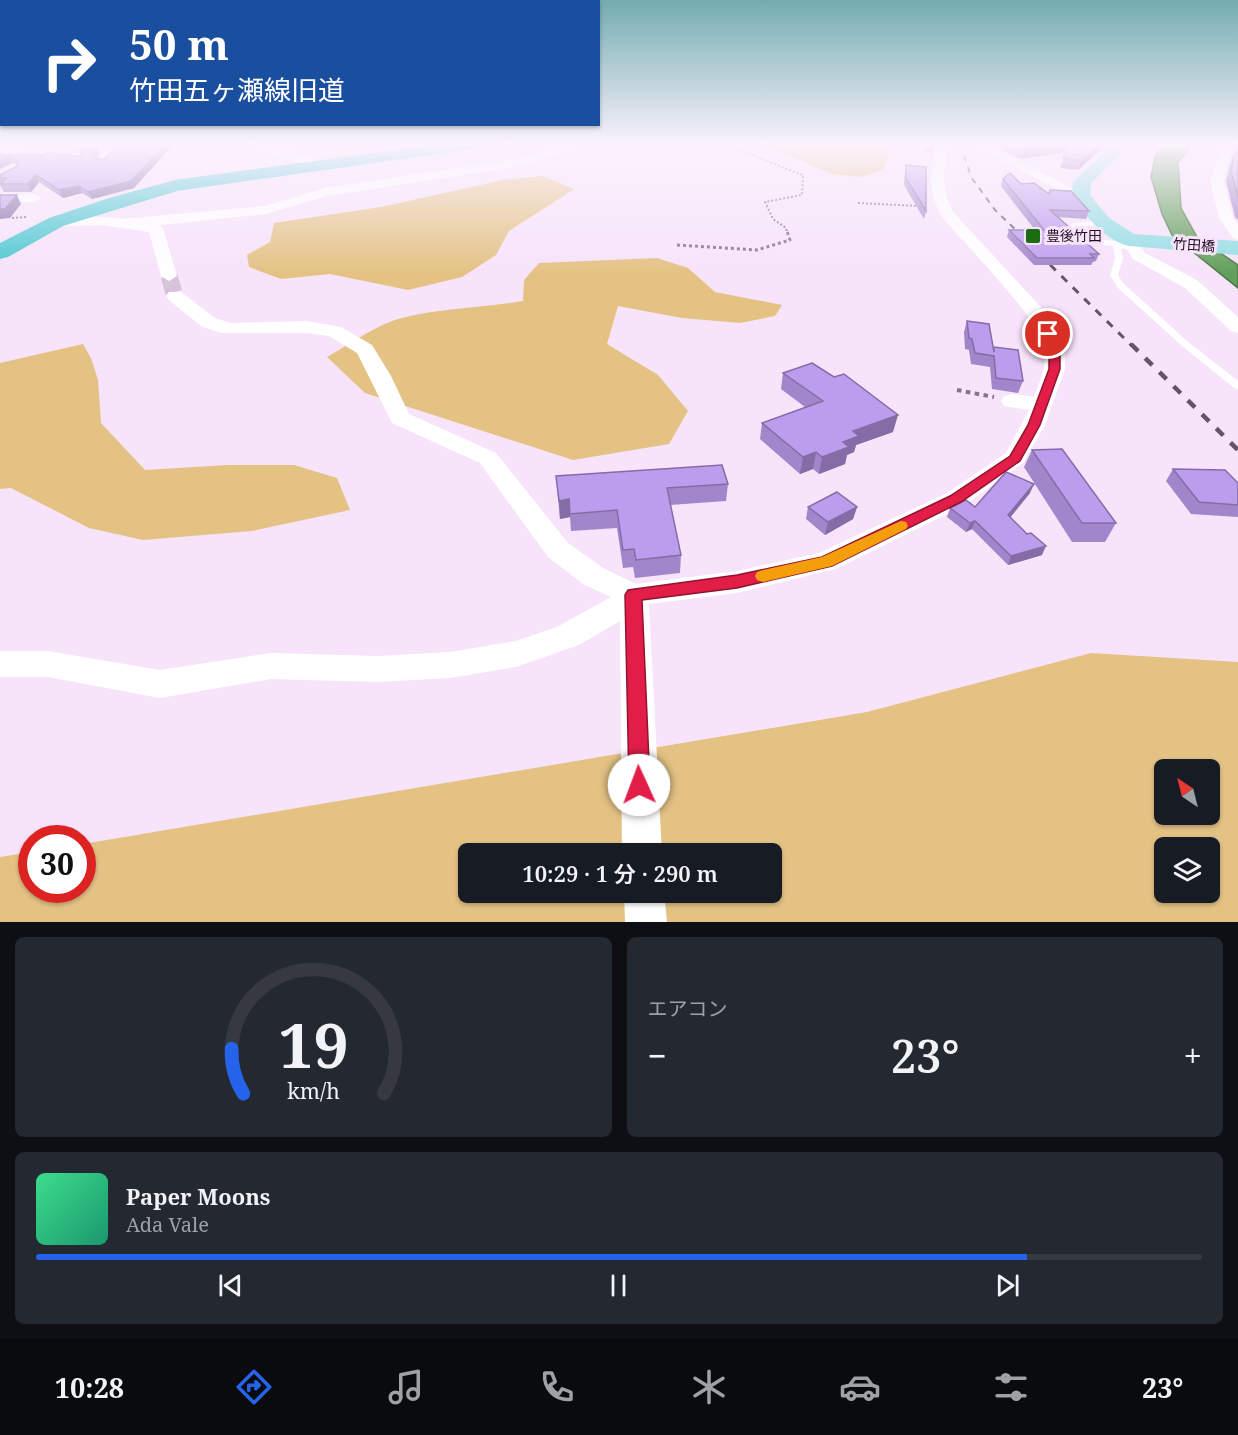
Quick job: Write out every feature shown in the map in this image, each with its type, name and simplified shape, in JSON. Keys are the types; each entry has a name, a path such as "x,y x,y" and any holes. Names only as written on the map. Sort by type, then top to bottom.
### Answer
{"highway":[{"path":"0,252 56,222 171,187"},
{"path":"17,220 56,222"}],"main road":[{"path":"1082,187 1081,196 1102,222 1137,243"},
{"name":"竹田橋","path":"1137,243 1237,243"}],"street":[{"path":"120,224 266,210 325,192 357,187"},
{"path":"0,663 48,664 160,684 271,666 378,669 450,665 516,654 568,636 614,610 634,595 737,582 826,562 956,499 1015,458 1034,425 1055,369 1054,346 1042,321 948,215 935,187"},
{"path":"1063,187 1081,196"},
{"path":"1221,187 1231,204 1227,218 1237,243"},
{"path":"0,198 34,198"},
{"path":"56,222 120,224 156,228 172,286 208,322 228,329 306,327 334,331 365,349 381,376 400,418 488,458 558,550 593,576 634,595"},
{"path":"1137,243 1139,256 1191,284 1238,327"},
{"path":"1012,401 1041,405"},
{"path":"634,595 642,843"},
{"path":"645,903 646,922"}],"lane":[{"path":"1102,222 1074,225 1078,236 1086,241 1137,243"},
{"path":"1137,243 1117,246 1119,259 1114,275 1121,286 1184,343 1238,386"}],"path":[{"path":"677,245 757,250 790,240 786,228 773,219 765,202 802,195 802,187"},
{"path":"858,203 925,206"},
{"path":"957,390 1012,401"}],"shaded area":[{"path":"471,187 569,187 574,189 509,231 496,255 462,277 408,290 330,274 281,279 249,267 247,255 270,242 274,223 381,207"},
{"path":"1154,187 1180,187 1181,208 1197,237 1238,265 1238,288 1172,235 1162,214"},
{"path":"657,258 688,268 715,292 782,305 775,316 740,323 682,318 618,306 607,344 658,375 688,411 669,444 573,460 365,393 327,357 371,331 398,319 523,301 524,280 539,263"},
{"path":"83,344 91,358 98,380 101,423 145,470 228,465 294,465 337,478 350,510 252,531 143,540 89,528 11,488 0,489 0,363"},
{"path":"1091,653 1238,662 1238,922 0,922 0,857 18,854 18,903 96,903 96,842 867,712"}],"building":[{"path":"54,187 74,187 59,190"},
{"path":"81,187 107,187 88,192"},
{"path":"911,187 926,187 926,211"},
{"path":"1009,187 1039,187 1049,194 1050,190 1071,191 1089,211 1050,210 1099,254 1090,254 1094,258 1037,258 1009,230 1044,230"},
{"path":"0,195 17,195 5,209 0,209"},
{"path":"967,321 989,324 994,352 994,347 1018,350 1023,381 996,378 994,356 975,353 972,339 969,338"},
{"path":"812,363 834,377 844,374 898,415 853,431 859,436 843,442 849,447 822,457 816,452 803,457 762,423 823,401 783,373"},
{"path":"1062,449 1116,523 1082,523 1032,450"},
{"path":"722,465 728,484 667,488 681,555 636,560 634,549 623,550 617,510 570,514 569,499 559,501 556,476"},
{"path":"1173,469 1225,470 1238,483 1238,505 1199,502"},
{"path":"1006,472 1034,484 1008,515 1027,534 1031,533 1046,546 1011,556 975,521 970,523 950,508 966,500 975,507"},
{"path":"837,492 857,507 828,522 808,507"}],"tunnel":[{"path":"169,276 175,296"}],"railway":[{"path":"978,187 995,210 1018,232"},
{"path":"1016,231 1132,346"},
{"path":"1131,344 1238,450"}],"slow traffic":[{"path":"763,576 826,562 901,526"}],"place":[{"name":"豊後竹田","path":"1033,236"}],"route":[{"path":"639,785 634,595 737,582 826,562 956,499 1015,458 1034,425 1055,369 1054,346 1048,334"}]}
